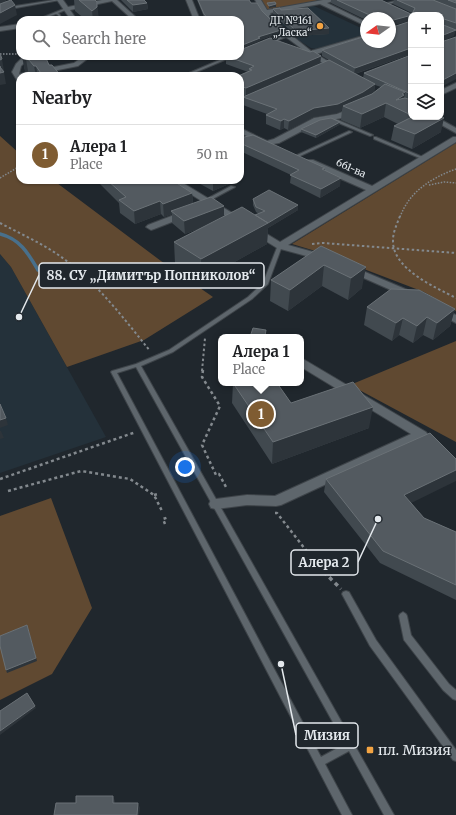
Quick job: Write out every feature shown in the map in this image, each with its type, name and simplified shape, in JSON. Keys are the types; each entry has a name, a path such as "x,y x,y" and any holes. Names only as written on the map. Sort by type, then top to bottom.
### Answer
{"street":[{"path":"60,0 71,16"},
{"path":"67,9 110,0"},
{"path":"114,0 132,16"},
{"path":"189,0 195,16"},
{"path":"258,0 265,12 287,35 328,64 348,75"},
{"path":"265,12 332,0"},
{"path":"320,2 360,21"},
{"path":"382,3 395,9"},
{"path":"0,29 16,27"},
{"path":"244,51 287,35"},
{"path":"311,52 360,39"},
{"path":"16,72 18,66 24,60"},
{"path":"37,72 76,65 83,60"},
{"path":"321,68 328,64"},
{"path":"444,91 456,85"},
{"path":"267,143 276,141 317,120 340,116 360,107"},
{"path":"436,120 456,131"},
{"name":"661-ва","path":"244,132 371,189"},
{"path":"244,142 256,138"},
{"path":"280,246 371,189 456,139"},
{"path":"179,184 280,246 324,258 341,265 428,303 456,320"},
{"path":"151,227 208,202"},
{"path":"216,504 246,500 276,501 422,435 304,365"}],"lane":[{"path":"0,13 9,8 60,0"},
{"path":"382,3 403,0"},
{"path":"48,16 67,9"},
{"path":"56,13 59,16"},
{"path":"194,72 222,60"},
{"path":"330,118 423,158"},
{"path":"297,156 350,132"},
{"path":"208,202 232,187"},
{"path":"280,246 265,284 250,298 171,351 138,365 114,372 347,815"},
{"path":"138,365 389,815"},
{"path":"346,594 373,643 456,757"},
{"path":"403,616 406,638 446,687 456,696"},
{"path":"320,762 350,746"}],"path":[{"path":"0,54 16,54"},
{"path":"0,178 16,168"},
{"path":"456,169 442,174 414,194 406,203 392,236 393,248 399,259 414,274 456,298"},
{"path":"425,187 439,183 456,183"},
{"path":"0,223 42,244 70,264 116,309 155,358"},
{"path":"309,244 323,243 456,253"},
{"path":"206,328 202,377 220,406 202,445 216,475 220,474 226,487"},
{"path":"0,479 144,429"},
{"path":"8,491 81,472 130,479 154,495 162,511"},
{"path":"154,495 158,494"},
{"path":"277,513 314,562 346,594"},
{"path":"165,524 163,519 169,517"}],"shaded area":[{"path":"258,0 316,0 321,2 265,12"},
{"name":"ДГ №161 „Ласка“","path":"312,5 360,28 360,37 316,49 311,48 295,38 271,13"},
{"path":"0,136 16,150 16,184 58,184 161,261 213,297 144,340 67,367 11,267 0,254"},
{"path":"456,143 456,311 424,292 322,253 292,244"},
{"path":"0,254 11,267 106,437 0,473"},
{"path":"456,341 456,442 350,385"},
{"path":"51,498 92,608 52,674 0,700 0,516"}],"building":[{"path":"11,0 15,5 0,13 0,4"},
{"path":"79,0 95,0 97,2 97,7 92,11"},
{"path":"127,0 144,0 147,3 133,5"},
{"path":"198,0 249,0 251,3 257,3 262,11 281,30 258,37 260,38 244,44 244,16 206,16"},
{"path":"337,0 381,0 408,13 408,16 396,19 396,12 363,12"},
{"path":"397,0 433,0 456,9 456,23 444,19 444,12 413,12 415,8"},
{"path":"448,0 456,0 456,3"},
{"path":"275,2 276,4 269,6 267,3"},
{"path":"280,8 281,10 308,8 329,28 296,31 273,9"},
{"path":"408,22 408,49 355,68 322,50 360,38 360,48 396,48 396,26"},
{"path":"444,25 456,30 444,35"},
{"path":"456,37 456,73 444,79 444,41"},
{"path":"270,38 310,52 313,51 321,56 246,88 244,87 244,73 252,70 249,69 254,66 237,60 244,60 244,48"},
{"path":"408,56 408,93 364,73"},
{"path":"29,60 47,60 49,65 52,65 58,72 40,72 36,66 34,66"},
{"path":"329,60 375,84 363,92 338,104 314,108 289,121 284,119 281,121 266,115 277,109 244,97"},
{"path":"0,67 4,72 0,73"},
{"path":"385,84 405,92 402,94 404,95 396,100 405,98 408,99 408,114 386,103 362,114 343,106 372,94"},
{"path":"331,118 340,122 316,135 301,129 320,120"},
{"path":"408,119 440,120 415,134 394,126"},
{"path":"253,135 325,168 322,169 341,178 321,189 290,175 299,170 244,145 244,137"},
{"path":"111,184 178,184 192,193 163,204 160,201 134,211 119,200 126,197"},
{"path":"269,190 298,205 268,223 255,215 265,211 256,207 253,199"},
{"path":"211,197 224,206 184,221 171,211"},
{"path":"242,207 268,223 201,259 174,242"},
{"path":"321,246 366,267 351,278 324,265 290,290 271,280"},
{"path":"391,289 419,290 455,309 437,323 427,317 417,326 403,318 396,323 367,307"},
{"path":"253,328 266,330 265,334 251,334"},
{"path":"353,382 373,407 273,442 235,386 279,386 291,403"},
{"path":"0,404 6,418 0,420"},
{"path":"430,433 456,459 456,470 404,495 424,518 456,532 456,585 383,551 326,479"},
{"path":"27,625 36,658 6,670 0,646 0,636"},
{"path":"27,693 35,706 0,731 0,711"},
{"path":"76,796 113,796 113,803 138,803 137,815 54,815 56,803 76,803"}],"waterway":[{"path":"0,234 7,236 18,243 27,252 38,270"}],"place":[{"name":"ДГ №161 „Ласка“","path":"320,26"},
{"name":"88. СУ „Димитър Попниколов“","path":"19,317"},
{"name":"Алера 1","path":"261,414"},
{"name":"Алера 2","path":"378,519"},
{"name":"Мизия","path":"281,664"},
{"name":"пл. Мизия","path":"370,750"}]}
